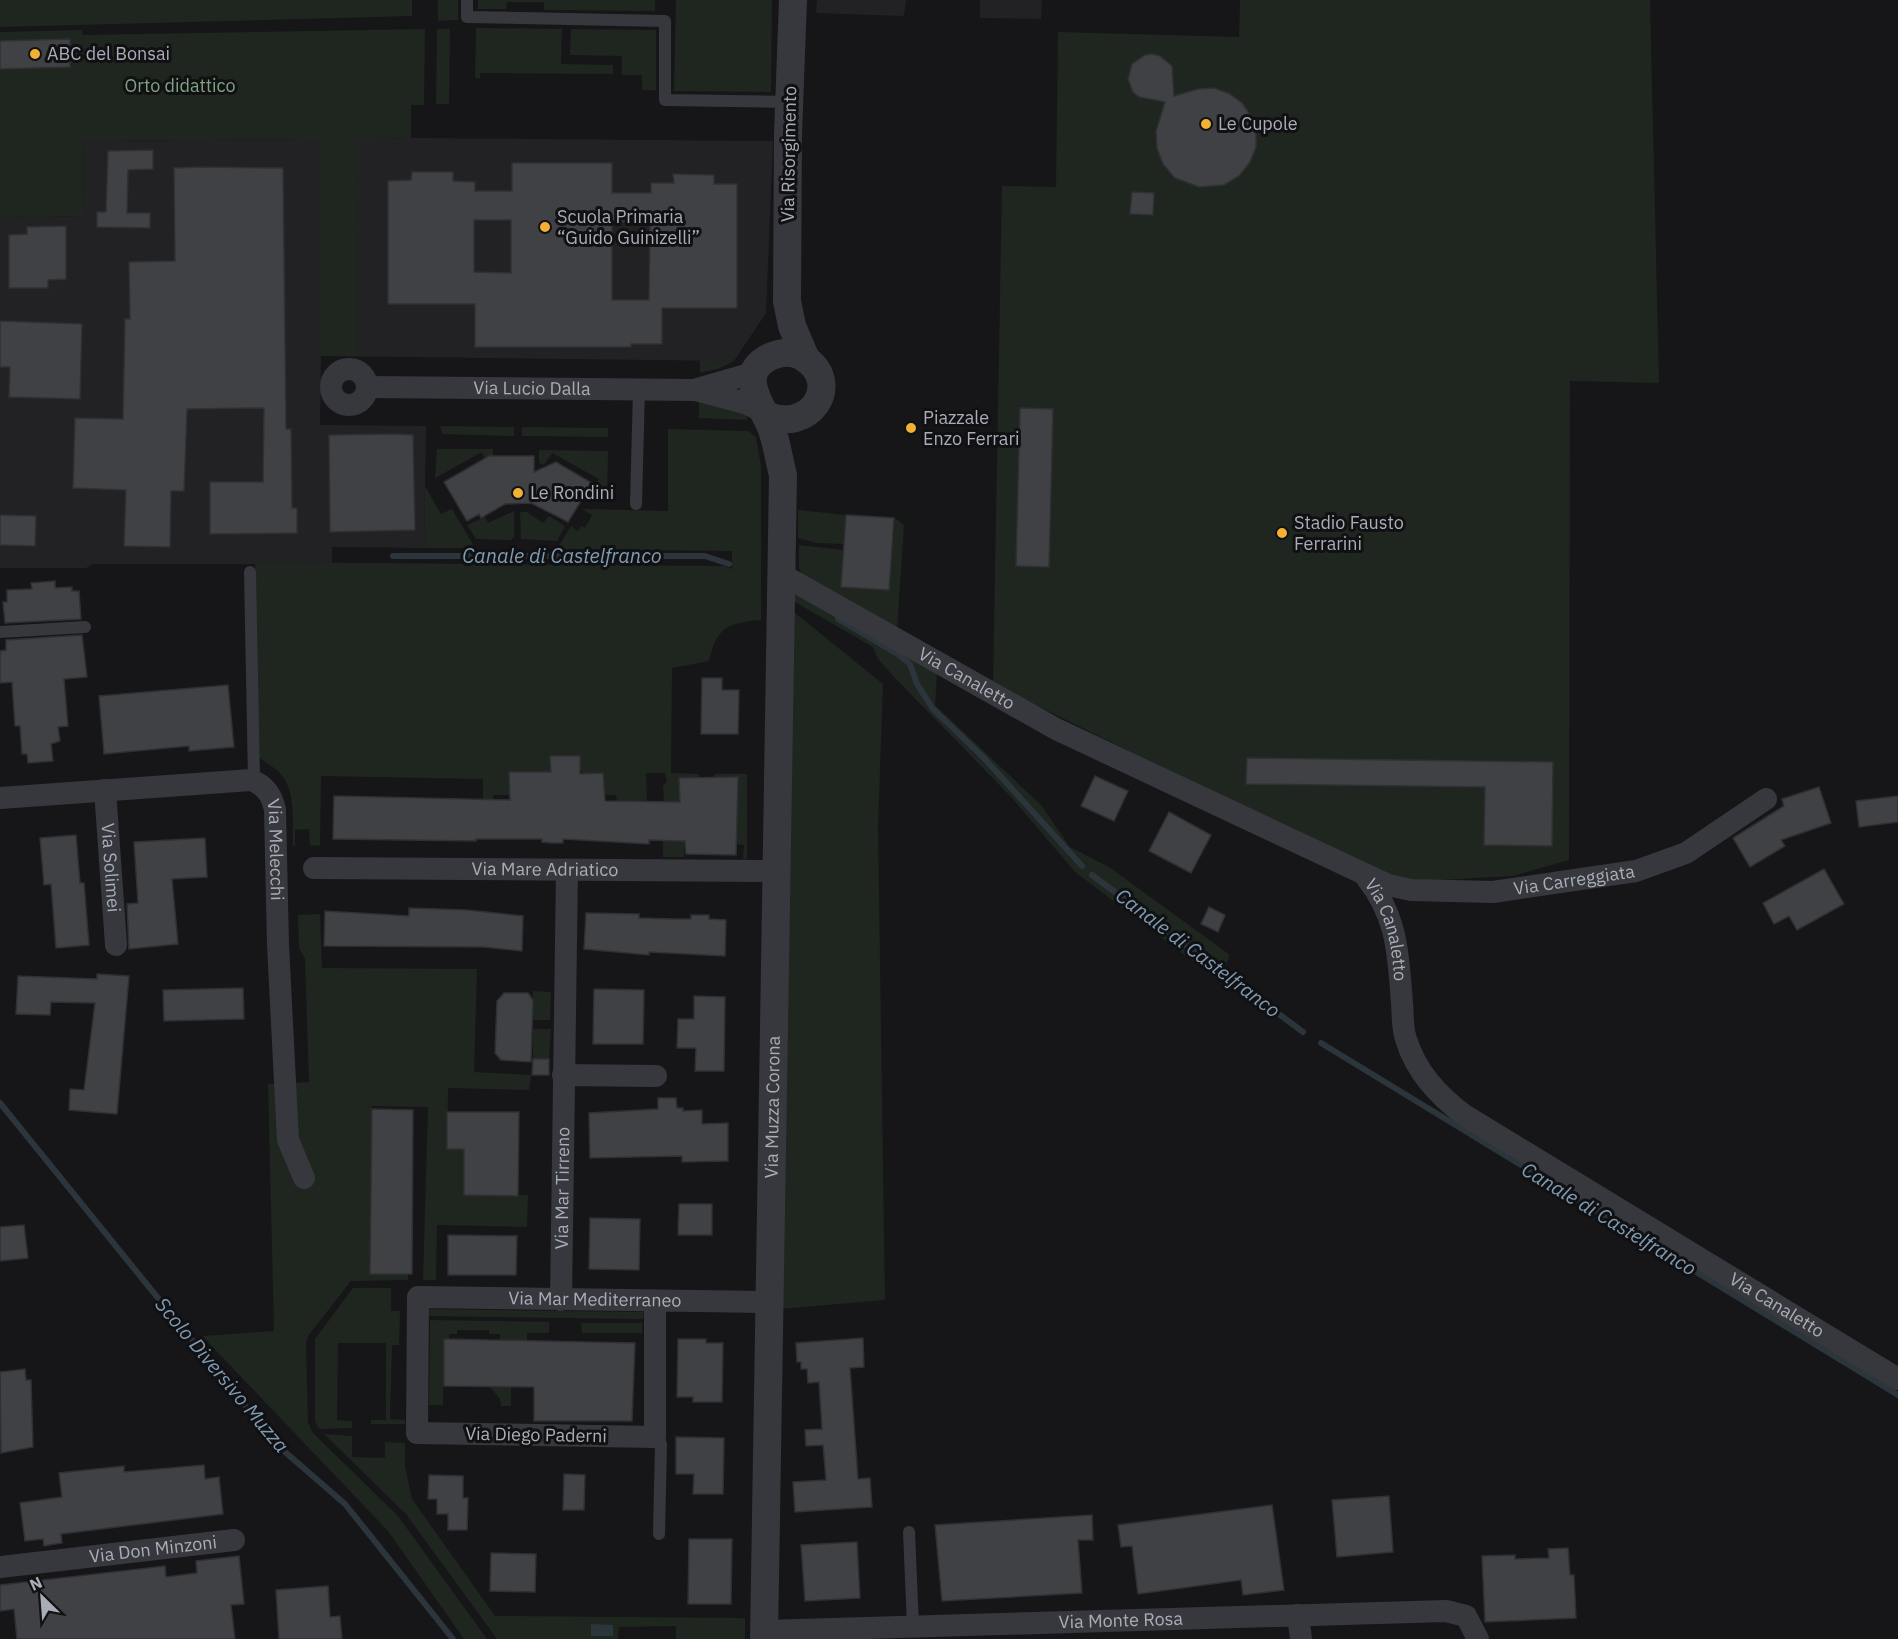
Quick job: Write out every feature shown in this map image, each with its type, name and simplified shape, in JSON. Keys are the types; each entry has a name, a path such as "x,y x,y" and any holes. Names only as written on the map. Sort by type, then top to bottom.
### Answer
{"street":[{"name":"Via Risorgimento","path":"783,475 806,415 815,404 820,386 815,369 806,359 792,327 788,308 789,102 793,0"},
{"name":"Via Risorgimento","path":"781,574 783,475 773,432 753,393 788,308"},
{"path":"763,365 784,353 806,359"},
{"name":"Via Lucio Dalla","path":"696,390 763,365"},
{"name":"Via Lucio Dalla","path":"367,387 696,390 745,403 765,413"},
{"path":"765,413 784,421 806,415"},
{"name":"Via Muzza Corona","path":"765,1635 781,574"},
{"name":"Via Canaletto","path":"781,574 1056,729 1366,877 1377,892 1394,928 1405,1037 1420,1071 1446,1101 1464,1115 1898,1379"},
{"name":"Via Melecchi","path":"0,798 254,781 267,791 275,810 278,945 288,1140 304,1178"},
{"name":"Via Solimei","path":"105,790 116,945"},
{"name":"Via Carreggiata","path":"1366,877 1411,890 1493,892 1611,876 1636,871 1686,853 1766,798"},
{"name":"Via Mare Adriatico","path":"315,868 777,871"},
{"name":"Via Mar Tirreno","path":"561,1300 567,870"},
{"path":"563,1075 656,1076"},
{"name":"Via Mar Mediterraneo","path":"418,1298 771,1302"},
{"name":"Via Diego Paderni","path":"418,1298 417,1433 655,1437"},
{"path":"655,1301 655,1437"},
{"name":"Via Don Minzoni","path":"0,1566 234,1540"},
{"name":"Via Monte Rosa","path":"765,1635 913,1626 952,1632 1125,1630 1298,1615 1446,1611 1458,1612 1475,1631"},
{"path":"1298,1615 1301,1639"}],"lane":[{"path":"467,0 467,17 665,21 665,100 789,102"},
{"path":"636,504 639,389"},
{"path":"250,572 254,781"},
{"path":"0,632 85,627"},
{"path":"655,1437 661,1444 658,1534"},
{"path":"909,1532 913,1626"}],"shaded area":[{"path":"817,0 906,0 904,16 816,13"},
{"path":"980,0 1042,0 1041,19 980,18"},
{"path":"411,138 773,141 766,313 734,361 321,356 320,425 426,426 424,548 332,547 332,564 93,564 86,568 0,568 0,218 84,216 83,141"},
{"path":"591,1624 613,1625 613,1636 591,1636"}],"green space":[{"path":"0,0 412,0 412,16 0,27"},
{"path":"438,0 458,0 458,20 438,21"},
{"path":"478,0 655,0 655,11 544,10 544,2 507,2 506,9 478,9"},
{"path":"676,0 772,0 771,92 674,91"},
{"name":"Stadio Fausto Ferrarini","path":"1240,0 1650,0 1659,383 1570,381 1569,860 1513,876 1422,881 1391,880 993,684 1002,186 1056,187 1058,32 1239,37"},
{"path":"476,28 562,29 561,64 613,65 613,74 480,73 480,78 475,78"},
{"name":"Orto didattico","path":"425,29 424,105 411,105 411,138 359,139 357,356 321,356 319,139 83,141 84,216 0,218 0,32 82,30 83,35"},
{"path":"437,29 450,29 449,104 436,104"},
{"path":"571,29 656,30 656,90 642,90 642,75 622,75 622,56 570,55"},
{"path":"700,360 734,361 718,369 700,373"},
{"path":"699,400 745,414 748,420 699,418"},
{"path":"440,426 514,427 514,436 442,434"},
{"path":"522,427 608,428 608,437 522,436"},
{"path":"668,429 748,431 756,437 761,466 761,620 732,625 725,629 716,641 709,661 672,668 671,773 699,774 699,803 680,841 685,841 684,857 663,857 663,840 666,841 663,786 667,782 665,773 646,773 647,802 617,802 616,795 586,795 582,828 582,771 510,772 510,795 493,795 493,831 483,839 483,779 321,776 320,846 310,845 309,829 295,830 295,846 293,846 292,806 288,787 278,771 258,756 255,562 725,566 732,569 732,551 557,549 571,526 578,531 581,526 585,528 592,515 582,509 668,511"},
{"path":"437,449 493,449 493,463 487,463 482,452 435,478"},
{"path":"539,450 608,451 607,498 588,498 599,479 552,453 544,465 539,463"},
{"path":"425,486 441,514 452,509 475,548 424,548"},
{"path":"798,510 846,515 844,544 817,543 798,538"},
{"path":"514,511 514,537 511,540 476,539 467,525 485,517 488,523"},
{"path":"520,512 527,512 543,523 549,516 565,526 557,541 521,539"},
{"path":"895,518 904,525 897,631 803,576 799,568 799,545 843,550 841,587 889,590"},
{"path":"793,592 937,674 935,705 1041,805 1070,847 1109,867 1230,955 1219,981 1075,872 1011,797 878,659 873,647 793,601"},
{"path":"789,608 883,684 878,826 885,1300 780,1309"},
{"path":"714,774 747,774 747,859 743,859 744,845 737,844 737,796 715,778"},
{"path":"320,914 322,968 477,969 474,1072 531,1075 529,1090 448,1088 447,1149 464,1149 464,1195 528,1195 527,1227 437,1225 436,1280 423,1280 428,1107 372,1106 371,1274 408,1274 408,1280 351,1281 308,1336 306,1343 308,1422 312,1432 398,1516 487,1639 464,1639 388,1531 202,1336 274,1331 268,1084 309,1082 305,959 299,948 298,915"},
{"path":"533,991 551,992 550,1020 533,1020"},
{"path":"533,1029 551,1029 549,1059 533,1059"},
{"path":"353,1288 391,1288 391,1311 400,1311 399,1345 392,1345 390,1419 405,1420 405,1424 371,1424 371,1420 386,1420 386,1343 338,1343 337,1420 352,1421 352,1428 319,1429 315,1421 315,1339"},
{"path":"424,1309 644,1312 643,1319 424,1316"},
{"path":"430,1320 549,1322 549,1333 527,1333 527,1341 500,1340 500,1334 489,1334 489,1330 457,1330 457,1334 449,1334 449,1339 444,1340 443,1405 429,1405"},
{"path":"581,1323 642,1323 642,1333 582,1333"},
{"path":"505,1360 511,1360 511,1406 501,1406 500,1399 490,1387 505,1387"},
{"path":"324,1434 352,1436 352,1457 385,1458 385,1442 405,1443 405,1466 412,1499 495,1616 745,1618 745,1639 676,1639 676,1626 619,1627 618,1639 497,1639 406,1514"}],"building":[{"name":"ABC del Bonsai","path":"70,39 70,67 0,69 0,41"},
{"name":"Le Cupole","path":"1145,55 1160,56 1172,66 1174,96 1198,89 1214,88 1230,94 1242,103 1251,116 1256,131 1256,147 1250,162 1239,176 1224,185 1199,187 1175,178 1163,164 1157,148 1156,131 1165,102 1139,97 1133,92 1128,79 1132,64"},
{"path":"153,150 153,169 128,170 127,213 150,213 150,228 97,227 97,212 106,212 108,151"},
{"path":"512,163 612,163 612,193 651,193 651,183 674,183 673,174 714,175 714,184 737,184 737,308 662,308 662,344 631,344 631,347 475,347 475,304 388,304 388,181 411,180 412,172 453,172 453,181 475,182 475,191 512,191","holes":["474,220 511,220 511,273 474,272","612,222 650,222 649,300 612,300"]},
{"path":"174,168 283,168 286,429 291,429 292,508 297,508 297,533 210,534 210,482 263,482 264,408 187,409 184,491 171,491 170,547 124,546 126,490 73,488 75,418 123,419 125,319 130,319 129,262 175,261"},
{"path":"1132,192 1154,193 1153,215 1130,214"},
{"path":"66,226 66,279 48,280 48,288 9,288 9,235 27,234 27,227"},
{"path":"0,321 82,324 80,399 9,397 10,367 0,367"},
{"path":"1020,408 1053,409 1049,567 1016,566"},
{"path":"329,435 413,435 415,530 330,532"},
{"name":"Le Rondini","path":"489,456 534,456 534,472 556,462 592,483 568,522 531,503 505,504 481,518 479,514 467,521 444,482"},
{"path":"0,515 36,516 35,546 0,545"},
{"path":"846,515 894,518 889,590 841,587"},
{"path":"55,581 55,588 72,587 72,591 79,591 81,619 5,623 3,602 7,602 7,590 32,589 31,583"},
{"path":"82,635 87,677 64,679 68,726 58,727 60,741 51,744 53,761 28,763 27,754 22,754 20,726 15,726 12,682 0,683 0,651 6,650 6,640"},
{"path":"702,678 722,678 722,690 739,690 738,734 701,734"},
{"path":"228,685 234,747 189,751 189,746 104,754 99,696"},
{"path":"550,756 580,756 580,774 603,773 605,801 680,802 679,778 738,777 736,855 686,854 685,841 649,840 649,844 563,839 563,843 552,843 542,842 542,839 476,839 476,841 333,839 334,796 510,800 509,772 551,772"},
{"path":"1247,758 1553,762 1552,846 1484,845 1485,787 1246,784"},
{"path":"1095,776 1128,791 1114,821 1081,806"},
{"path":"1819,787 1831,823 1781,840 1785,846 1750,867 1733,838 1784,806 1782,799"},
{"path":"1898,796 1898,822 1859,827 1856,801"},
{"path":"1169,812 1211,835 1191,873 1149,851"},
{"path":"76,835 80,883 84,883 89,945 56,948 51,884 44,885 40,838"},
{"path":"205,838 207,877 172,879 178,944 129,949 127,904 138,903 134,842"},
{"path":"1824,869 1844,904 1797,930 1789,916 1774,924 1763,903"},
{"path":"1209,907 1225,915 1218,932 1201,924"},
{"path":"409,908 467,910 523,916 522,951 484,947 324,946 325,911 409,916"},
{"path":"586,913 639,914 639,918 674,919 691,919 691,915 709,915 709,919 726,920 725,956 649,952 649,955 584,949"},
{"path":"97,974 129,976 117,1114 69,1110 70,1089 84,1090 95,1003 51,1002 50,1015 16,1014 18,976 97,979"},
{"path":"243,988 244,1019 164,1021 163,990"},
{"path":"594,989 644,990 643,1044 593,1044"},
{"path":"504,993 528,993 533,1000 531,1062 501,1060 495,1053 497,1001"},
{"path":"694,996 725,997 724,1071 695,1071 696,1048 677,1048 678,1019 694,1019"},
{"path":"533,1059 549,1059 549,1075 532,1075"},
{"path":"658,1098 676,1098 677,1108 683,1108 683,1111 702,1110 702,1124 728,1123 728,1161 682,1162 682,1156 590,1158 589,1113 658,1109"},
{"path":"372,1109 413,1110 412,1274 370,1274"},
{"path":"447,1112 519,1112 518,1196 464,1195 464,1149 447,1149"},
{"path":"679,1204 712,1204 712,1235 678,1235"},
{"path":"590,1218 640,1219 639,1270 589,1269"},
{"path":"24,1225 28,1258 0,1261 0,1227"},
{"path":"448,1235 517,1236 516,1275 448,1275"},
{"path":"863,1338 864,1367 850,1368 858,1479 870,1478 872,1507 795,1512 793,1482 826,1480 823,1445 806,1446 805,1430 822,1429 819,1382 808,1383 807,1369 801,1369 801,1362 797,1362 796,1343"},
{"path":"444,1339 635,1343 632,1421 534,1421 534,1387 444,1386"},
{"path":"678,1339 706,1339 706,1343 723,1343 722,1402 693,1402 693,1397 677,1397"},
{"path":"25,1369 26,1380 31,1380 33,1447 1,1453 0,1372"},
{"path":"676,1437 724,1438 723,1494 693,1494 694,1474 676,1474"},
{"path":"204,1465 205,1479 219,1477 223,1514 61,1534 62,1543 44,1546 43,1539 25,1541 20,1503 62,1497 59,1473 124,1466 124,1472"},
{"path":"564,1474 585,1475 584,1510 563,1510"},
{"path":"429,1475 463,1476 463,1498 468,1498 467,1530 448,1530 448,1514 437,1514 437,1499 428,1499"},
{"path":"1389,1496 1393,1552 1337,1557 1332,1500"},
{"path":"1272,1505 1284,1590 1243,1595 1241,1580 1138,1594 1132,1546 1121,1547 1118,1525"},
{"path":"1092,1515 1093,1540 1078,1540 1082,1593 942,1601 935,1525"},
{"path":"689,1539 732,1539 731,1604 688,1604"},
{"path":"857,1542 860,1598 805,1601 801,1545"},
{"path":"1568,1548 1570,1575 1574,1575 1576,1618 1485,1622 1482,1556 1515,1555 1515,1559 1549,1558 1548,1549"},
{"path":"491,1553 536,1554 535,1592 490,1591"},
{"path":"239,1556 244,1604 231,1605 235,1639 17,1639 14,1609 0,1611 0,1585 165,1566 166,1577 197,1573 196,1561"},
{"path":"328,1586 330,1617 340,1616 342,1639 279,1639 276,1590"}],"waterway":[{"name":"Canale di Castelfranco","path":"393,556 705,556 729,564"},
{"name":"Canale di Castelfranco","path":"838,619 899,655 910,664 917,684 933,709 983,757 1082,866"},
{"name":"Canale di Castelfranco","path":"1092,875 1303,1032"},
{"name":"Canale di Castelfranco","path":"1321,1043 1898,1395"},
{"name":"Scolo Diversivo Muzza","path":"0,1103 277,1445 345,1504 453,1639"}],"place":[{"name":"ABC del Bonsai","path":"35,54"},
{"name":"Le Cupole","path":"1206,124"},
{"name":"Scuola Primaria “Guido Guinizelli”","path":"545,227"},
{"name":"Piazzale Enzo Ferrari","path":"911,428"},
{"name":"Le Rondini","path":"518,493"},
{"name":"Stadio Fausto Ferrarini","path":"1282,533"}]}
